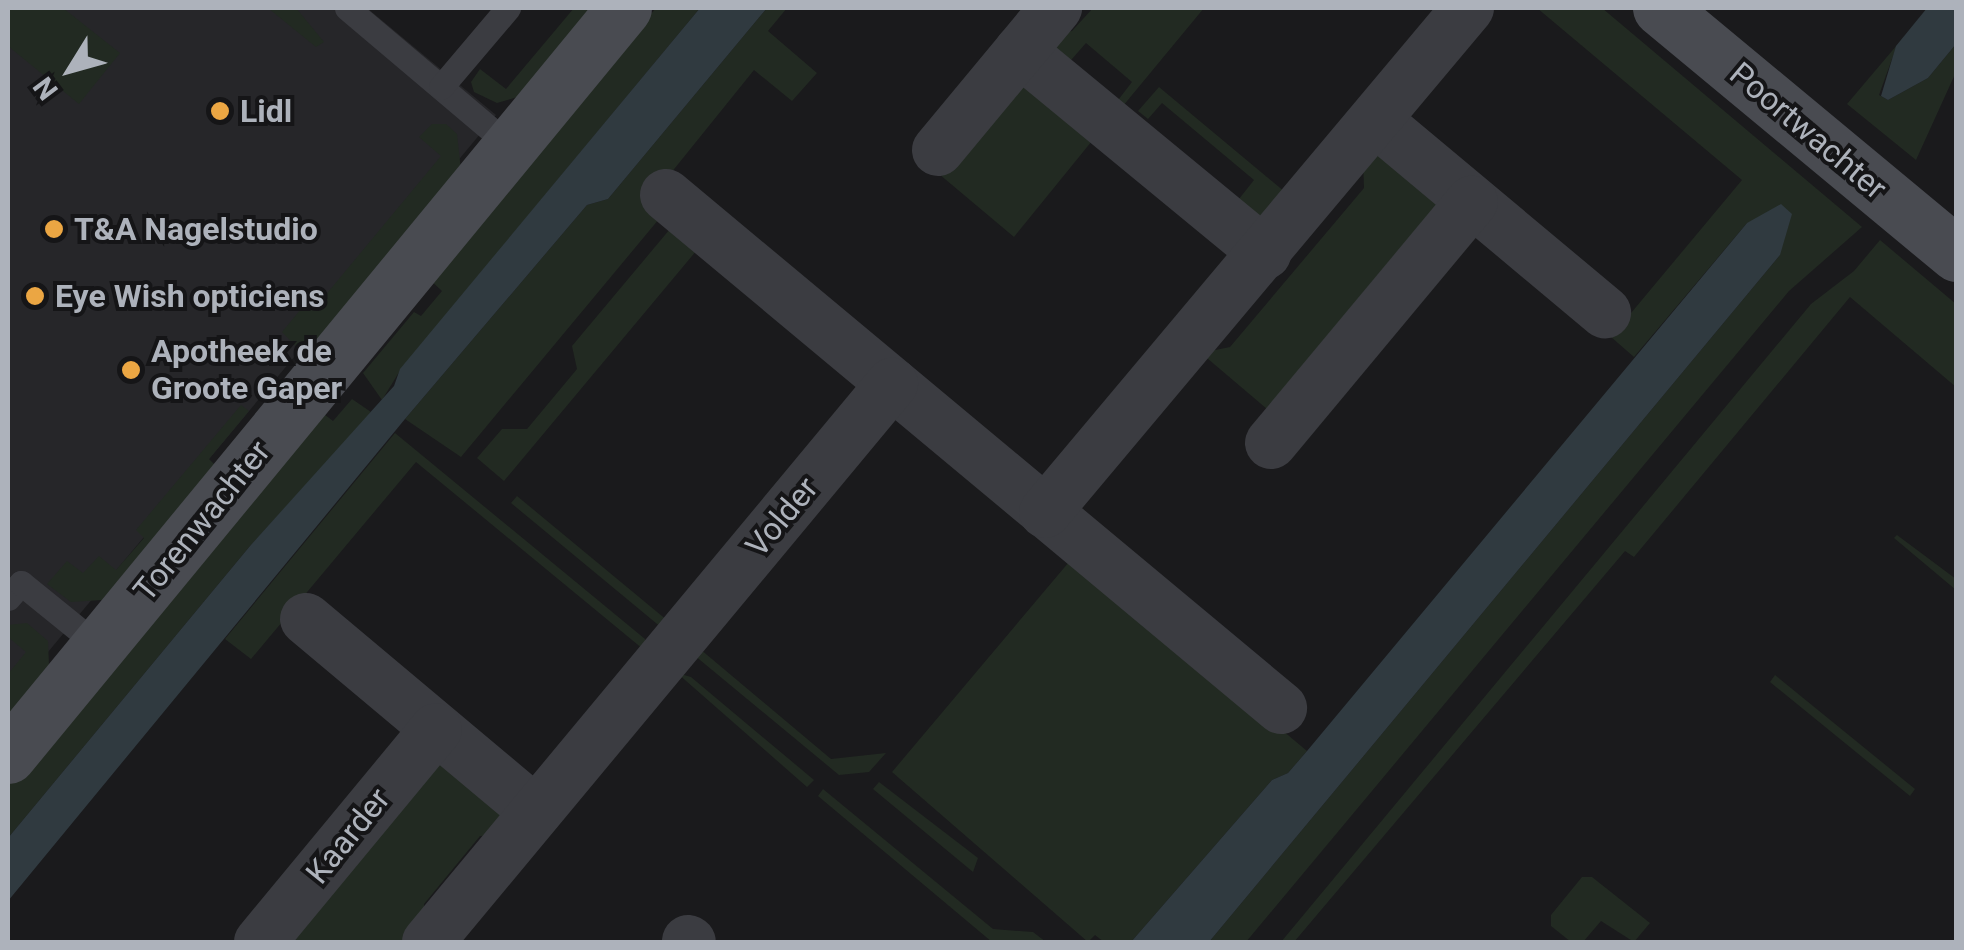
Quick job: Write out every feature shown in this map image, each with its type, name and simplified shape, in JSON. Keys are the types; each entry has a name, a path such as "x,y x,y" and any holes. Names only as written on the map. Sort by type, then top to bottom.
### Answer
{"street":[{"name":"Torenwachter","path":"8,756 624,8"},
{"path":"938,150 1056,8"},
{"path":"1044,512 1468,8"},
{"name":"Poortwachter","path":"1660,8 1950,236"},
{"path":"1020,51 1265,253"},
{"path":"1376,120 1605,312"},
{"path":"666,195 1281,708"},
{"path":"1271,443 1472,202"},
{"name":"Volder","path":"536,812 892,384"},
{"path":"306,619 536,812 428,942"},
{"name":"Kaarder","path":"260,942 436,729"}],"lane":[{"path":"347,8 509,145"},
{"path":"441,87 508,8"},
{"path":"8,598 20,582 100,647"}],"shaded area":[{"path":"8,8 367,8 496,115 8,700"},
{"path":"8,8 63,8 120,53 79,104 8,46"},
{"path":"268,8 296,8 324,42 316,47"},
{"path":"574,8 597,8 521,96 497,103 474,92 471,82 480,69 506,89"},
{"path":"656,8 700,8 401,369 382,400 363,373 414,312 421,316 442,291 429,279"},
{"path":"700,8 767,8 608,199 587,205 405,419 8,901 8,838 250,546 394,386 400,369"},
{"path":"767,8 787,8 768,31 817,73 792,101 754,70 650,199 664,213 461,457 405,419 587,205 608,199"},
{"path":"1093,8 1204,8 1118,112 1115,104 1132,82 1086,43 1065,67 1057,62 1056,33 1072,31"},
{"path":"1537,8 1602,8 1862,227 1789,291 1246,942 1209,942 1780,255 1747,223 1634,357 1611,337 1742,180"},
{"path":"1927,8 1956,8 1956,44 1928,78 1888,100 1881,96 1896,46"},
{"path":"1956,44 1956,72 1916,160 1847,104 1897,45 1879,95 1888,100 1928,78"},
{"path":"1025,84 1096,136 1014,237 939,174"},
{"path":"1159,87 1291,197 1270,221 1235,204 1254,180 1162,103 1148,119 1138,111"},
{"path":"432,124 446,124 457,134 461,170 306,357 282,332 311,297 319,303 441,156 419,137"},
{"path":"1374,151 1441,199 1274,415 1201,353 1230,347 1364,188 1363,158"},
{"path":"1781,204 1792,214 1780,255 1209,942 1131,942 1272,780 1288,773 1307,751 1747,223"},
{"path":"670,229 702,244 504,481 477,458 502,429 527,429 577,369 572,346"},
{"path":"1880,240 1956,304 1956,387 1850,297 1634,557 1625,551 1294,942 1281,942 1811,304 1854,271"},
{"path":"352,399 371,412 250,546 8,838 8,785 320,411 333,421"},
{"path":"241,405 249,411 209,459 215,465 102,600 71,602 47,584 67,561 83,573 99,556 116,570 144,538 136,530"},
{"path":"395,433 645,639 649,654 416,462 251,659 225,639"},
{"path":"517,496 674,626 668,633 511,503"},
{"path":"1897,535 1956,579 1956,590 1894,538"},
{"path":"1074,556 1307,751 1288,773 1272,780 1131,942 1104,942 1095,935 1088,942 892,772"},
{"path":"27,623 48,641 49,665 8,716 8,674 26,652 8,637 8,625"},
{"path":"700,649 831,759 886,753 869,772 839,775 694,655"},
{"path":"677,673 691,677 814,780 807,787"},
{"path":"1775,675 1915,789 1910,796 1770,682"},
{"path":"441,762 505,807 499,835 480,836 424,904 426,922 410,942 284,942"},
{"path":"879,782 978,858 973,872 873,789"},
{"path":"823,789 993,929 1033,932 1046,942 992,942 818,796"},
{"path":"1582,877 1592,877 1650,923 1634,942 1601,921 1583,942 1571,942 1551,926 1551,915"}],"place":[{"name":"Lidl","path":"220,111"},
{"name":"T&A Nagelstudio","path":"54,229"},
{"name":"Eye Wish opticiens","path":"35,296"},
{"name":"Apotheek de Groote Gaper","path":"131,370"}]}
